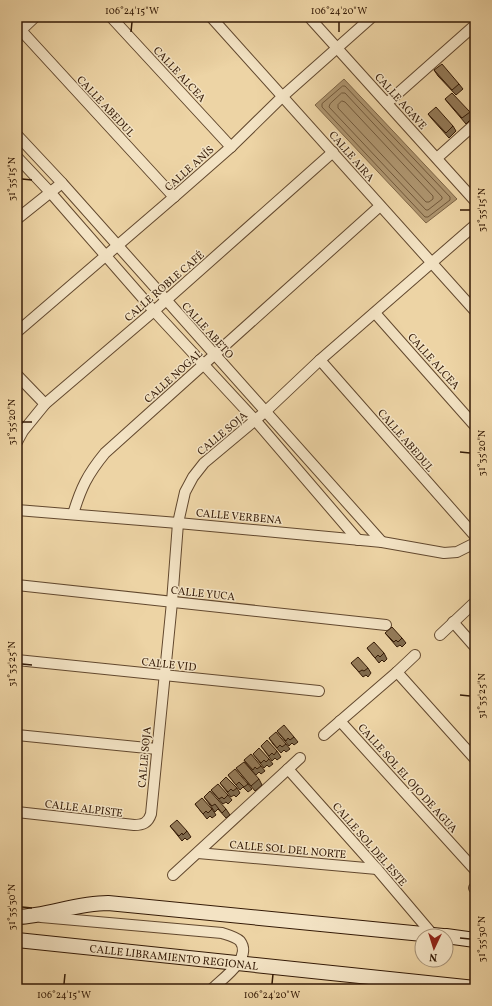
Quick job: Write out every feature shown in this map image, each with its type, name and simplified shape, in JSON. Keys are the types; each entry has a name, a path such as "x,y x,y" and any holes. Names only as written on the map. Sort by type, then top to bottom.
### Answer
{"street":[{"path":"18,30 35,17"},
{"name":"CALLE ALCEA","path":"111,17 231,147"},
{"name":"CALLE AIRA","path":"211,17 475,311"},
{"name":"CALLE AGAVE","path":"309,17 475,201"},
{"name":"CALLE ANÍS","path":"17,332 231,147 283,96 372,17"},
{"path":"387,103 475,25"},
{"name":"CALLE ABEDUL","path":"18,30 174,197"},
{"path":"437,158 475,124"},
{"name":"CALLE ABETO","path":"17,135 62,183 382,542"},
{"name":"CALLE ROBLE CAFÉ","path":"17,442 45,404 154,311 333,152"},
{"path":"17,157 50,192 154,311 255,420 358,540"},
{"path":"17,219 62,183"},
{"name":"CALLE NOGAL","path":"73,514 80,492 88,475 105,453 380,206"},
{"name":"CALLE SOJA","path":"148,821 151,814 172,602 178,523 185,492 204,463 266,411 320,360 475,225"},
{"name":"CALLE ALCEA","path":"375,313 475,426"},
{"name":"CALLE ABEDUL","path":"320,360 475,536"},
{"path":"17,375 45,404"},
{"name":"CALLE VERBENA","path":"17,510 382,542 444,554 457,552 475,543"},
{"name":"CALLE YUCA","path":"17,585 386,625"},
{"path":"440,635 475,602"},
{"path":"453,622 475,647"},
{"name":"CALLE SOL EL OJO DE AGUA","path":"324,735 415,655"},
{"name":"CALLE VID","path":"17,660 319,691"},
{"path":"397,672 475,759"},
{"name":"CALLE SOL EL OJO DE AGUA","path":"340,721 475,870"},
{"path":"17,735 157,749"},
{"path":"173,875 300,758"},
{"name":"CALLE SOL DEL ESTE","path":"288,770 432,928"},
{"name":"CALLE ALPISTE","path":"17,812 134,825 144,824 148,821"},
{"name":"CALLE SOL DEL NORTE","path":"198,853 377,869"},
{"path":"35,917 92,903 108,903 414,933"},
{"path":"17,917 35,917 222,933 233,937 240,942 243,952 239,964 212,989"},
{"path":"454,938 475,940"},
{"name":"CALLE LIBRAMIENTO REGIONAL","path":"17,940 475,988"}],"water":[{"path":"344,79 457,199 426,223 315,105"}],"building":[{"path":"442,64 459,84 452,90 434,70"},
{"path":"452,93 470,112 462,118 445,99"},
{"path":"436,107 453,126 446,133 428,114"},
{"path":"392,627 402,638 398,642 396,640 394,642 385,633"},
{"path":"374,642 384,653 380,657 378,655 375,658 367,648"},
{"path":"358,657 368,668 364,671 362,670 359,672 351,663"},
{"path":"284,725 294,737 290,740 288,738 286,741 277,731"},
{"path":"276,732 286,744 282,747 280,745 277,748 269,738"},
{"path":"267,740 277,751 274,755 272,753 269,756 261,746"},
{"path":"259,748 269,759 266,762 264,760 261,763 253,754"},
{"path":"251,754 261,766 257,769 255,767 253,770 244,760"},
{"path":"244,762 259,779 251,786 236,768"},
{"path":"235,769 248,784 244,787 239,782 236,785 228,775"},
{"path":"226,777 237,788 233,791 231,789 228,792 220,783"},
{"path":"218,784 228,795 224,799 222,797 219,799 211,790"},
{"path":"210,791 226,809 222,813 215,804 212,806 204,797"},
{"path":"202,798 212,809 208,813 206,811 203,814 195,804"},
{"path":"177,820 187,831 183,835 182,833 179,836 170,826"}]}
